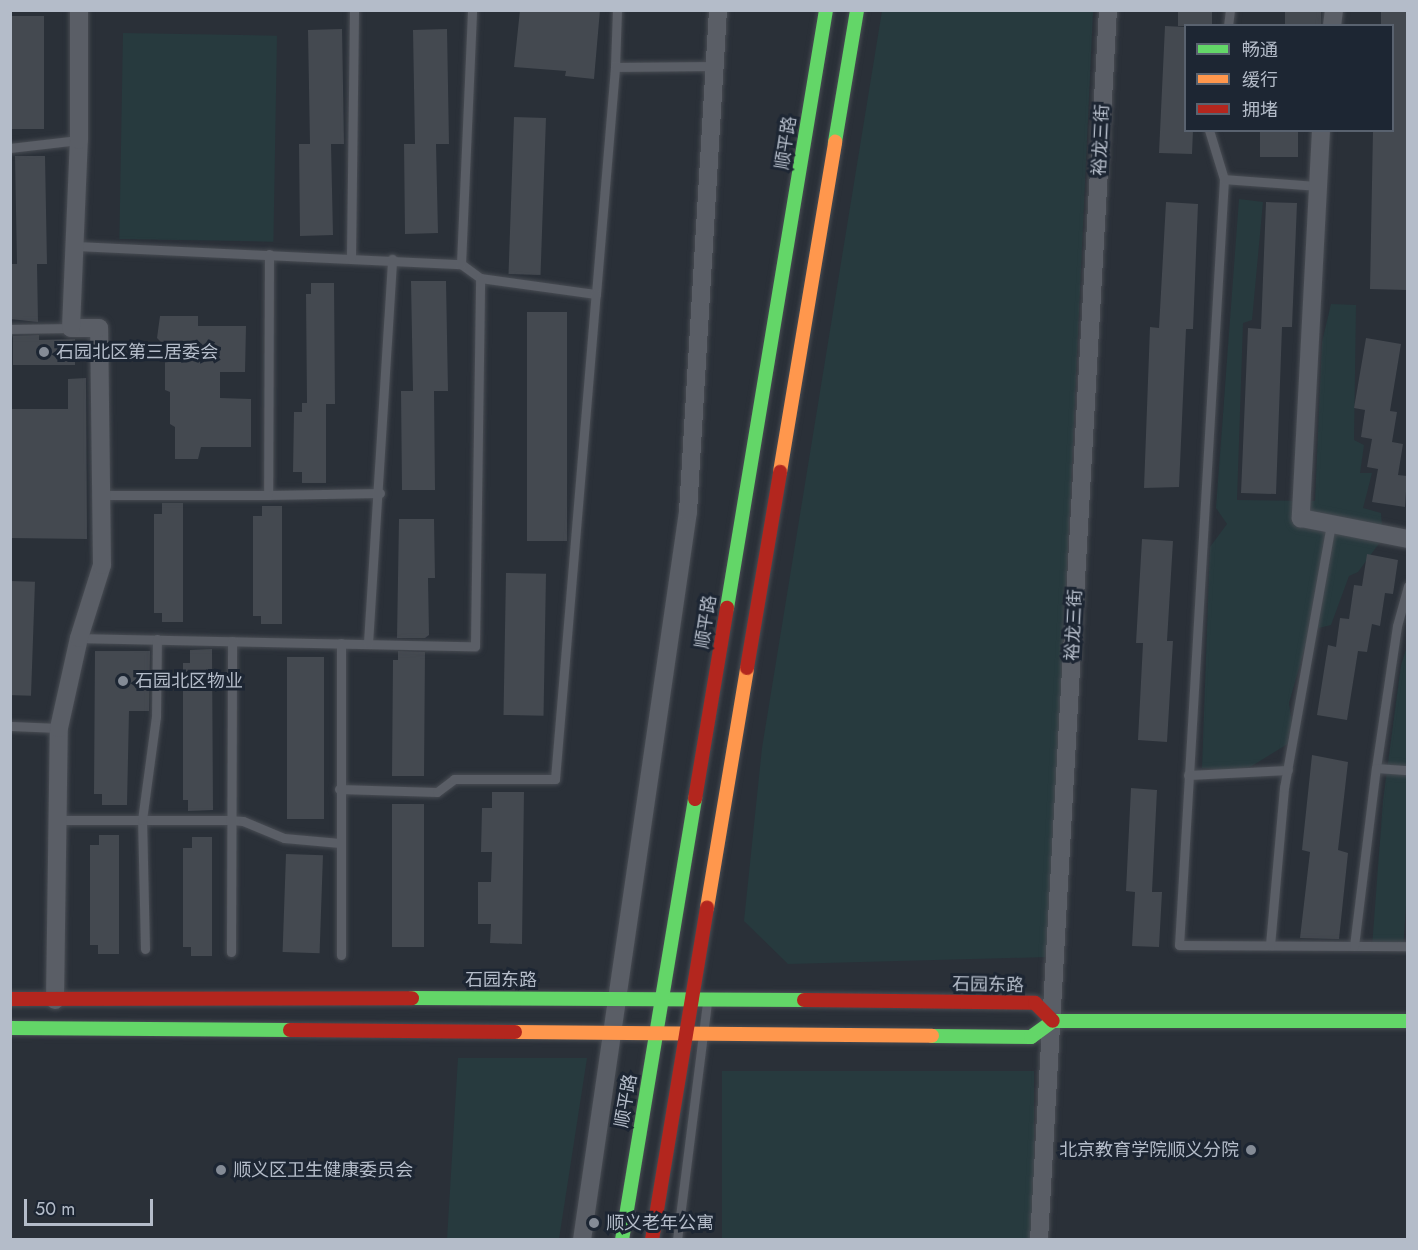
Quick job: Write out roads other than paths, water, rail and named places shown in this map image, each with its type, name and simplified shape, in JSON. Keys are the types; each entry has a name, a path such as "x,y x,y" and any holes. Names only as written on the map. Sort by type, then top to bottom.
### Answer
{"main road":[{"name":"顺平路","path":"621,1239 826,10"},
{"path":"652,1239 857,10"},
{"name":"石园东路","path":"10,999 708,998 1035,1003 1053,1022"},
{"path":"10,1028 656,1032 704,1036 1031,1037 1053,1022 1407,1021"}],"street":[{"path":"55,1000 59,728 79,638 102,566 99,328 71,328 79,141 79,10"},
{"path":"582,1239 688,512 718,10"},
{"name":"裕龙三街","path":"1039,1239 1053,1022 1108,10"},
{"path":"1321,132 1301,518 1407,539"}],"lane":[{"path":"351,256 354,10"},
{"path":"461,264 472,10"},
{"path":"339,789 437,792 454,779 555,779 615,66 617,10"},
{"path":"615,66 713,66"},
{"path":"1210,132 1224,179 1179,945 1407,946"},
{"path":"10,148 79,141"},
{"path":"1224,179 1318,186"},
{"path":"76,246 351,256 461,264 480,278 596,294"},
{"path":"268,495 269,254"},
{"path":"368,642 380,493 392,259"},
{"path":"79,638 368,642 475,646 480,278"},
{"path":"10,329 71,328"},
{"path":"100,495 380,493"},
{"path":"1270,945 1288,770 1330,524"},
{"path":"1354,946 1396,626 1407,586"},
{"path":"145,949 142,820 156,717 157,639"},
{"path":"231,952 232,640"},
{"path":"340,955 341,642"},
{"path":"10,726 59,728"},
{"path":"1376,768 1407,770"},
{"path":"1188,775 1288,770"},
{"path":"57,820 243,821 284,838 340,843"},
{"path":"677,1239 708,998"}],"place":[{"name":"石园北区第三居委会","path":"44,352"},
{"name":"石园北区物业","path":"123,681"},
{"name":"北京教育学院顺义分院","path":"1251,1150"},
{"name":"顺义区卫生健康委员会","path":"221,1170"},
{"name":"顺义老年公寓","path":"594,1223"}]}
